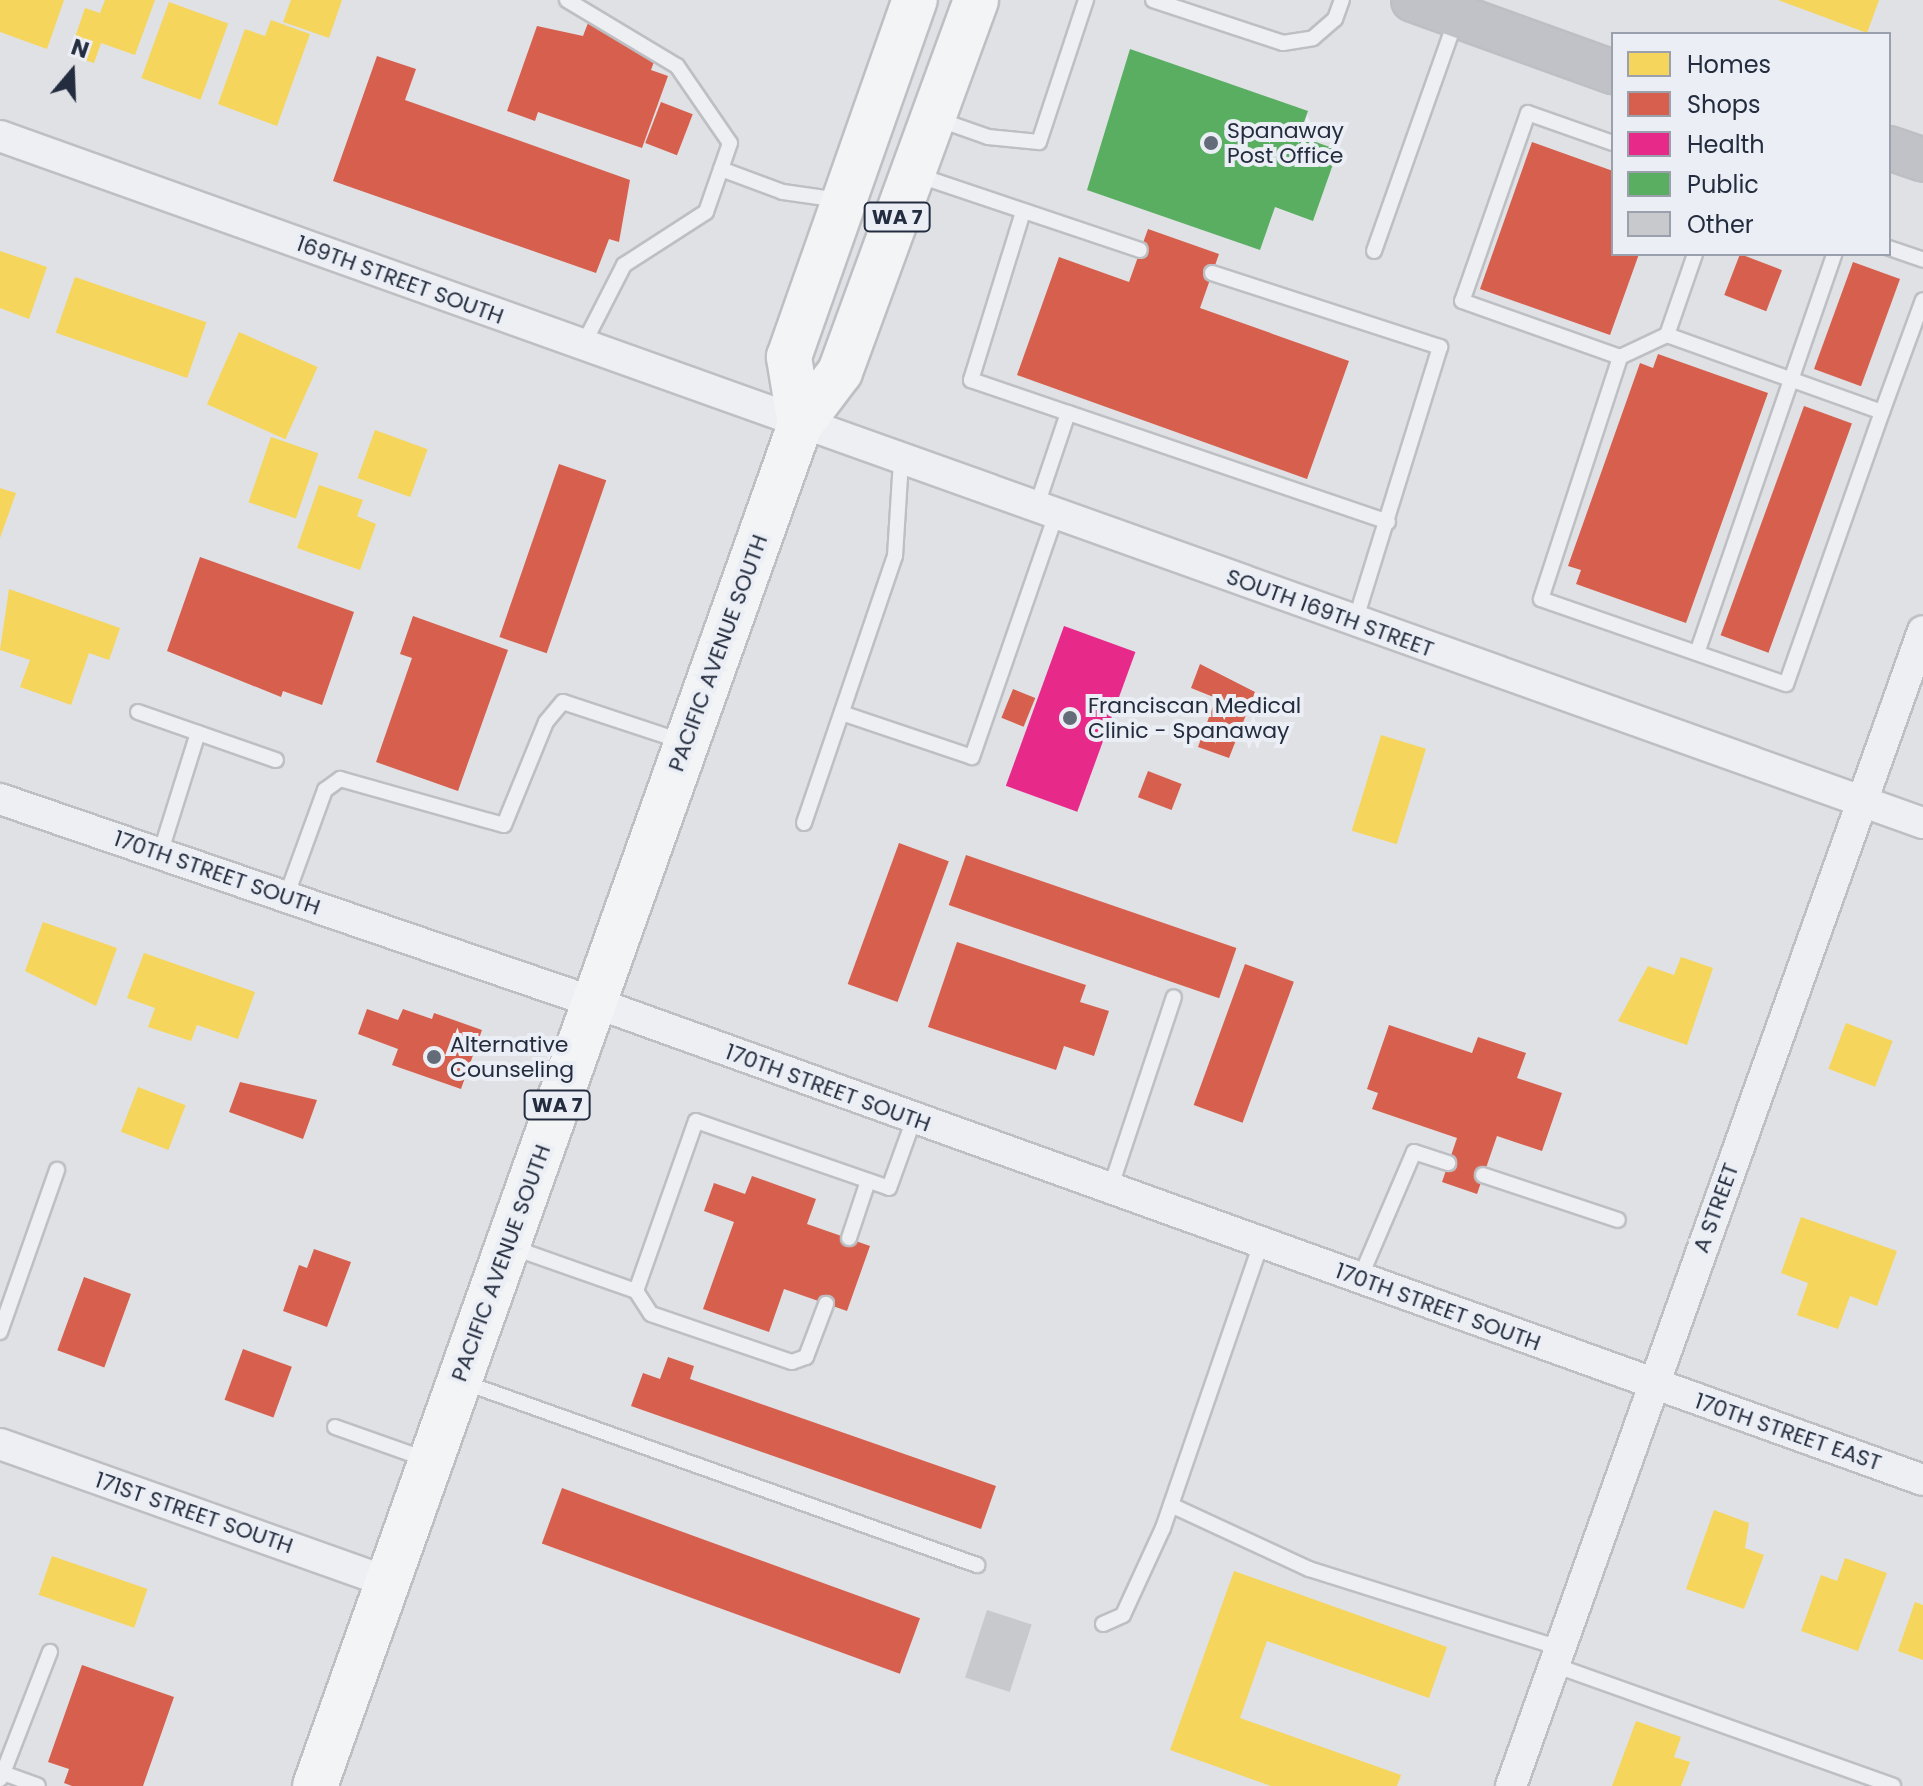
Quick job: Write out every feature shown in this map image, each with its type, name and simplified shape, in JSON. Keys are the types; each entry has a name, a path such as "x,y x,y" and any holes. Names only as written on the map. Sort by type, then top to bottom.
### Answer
{"main road":[{"name":"PACIFIC AVENUE SOUTH","path":"800,425 789,357 915,0"},
{"name":"PACIFIC AVENUE SOUTH","path":"315,1786 800,425 840,372 976,0"}],"street":[{"path":"1413,0 1465,8 1611,48"},
{"path":"1465,8 1611,71"},
{"name":"169TH STREET SOUTH","path":"0,136 800,425"},
{"path":"1891,149 1923,160"},
{"path":"1891,171 1923,182"},
{"name":"SOUTH 169TH STREET","path":"800,425 1923,823"},
{"name":"A STREET","path":"1511,1786 1923,631"},
{"name":"170TH STREET SOUTH","path":"0,799 593,1002 1654,1385"},
{"name":"170TH STREET EAST","path":"1654,1385 1923,1480"},
{"name":"171ST STREET SOUTH","path":"0,1444 388,1582"}],"lane":[{"path":"567,0 677,66 730,143 706,212 624,265 583,346"},
{"path":"933,117 988,137 1039,142 1086,0"},
{"path":"1153,0 1283,43 1313,38 1335,19 1342,0"},
{"path":"1374,251 1465,8"},
{"path":"1611,142 1528,113 1462,301 1620,357 1667,335 1882,412"},
{"path":"721,169 843,202"},
{"path":"912,174 1140,250"},
{"path":"1023,212 971,380 1388,522"},
{"path":"1891,249 1923,260"},
{"path":"1667,335 1694,256"},
{"path":"1697,653 1833,256"},
{"path":"1212,273 1440,347 1355,621"},
{"path":"1620,357 1541,599 1786,684 1923,300"},
{"path":"842,713 972,757 1046,512 1068,413"},
{"path":"804,823 897,538 901,461"},
{"path":"286,897 325,790 340,779 504,825 546,722 563,702 686,743"},
{"path":"138,712 276,760"},
{"path":"160,854 198,733"},
{"path":"1110,1189 1174,997"},
{"path":"636,1291 696,1121 889,1188 914,1119"},
{"path":"1360,1278 1414,1152 1448,1163"},
{"path":"0,1332 57,1170"},
{"path":"1483,1175 1618,1220"},
{"path":"849,1238 868,1181"},
{"path":"1103,1624 1123,1615 1171,1505 1261,1243"},
{"path":"507,1246 636,1291 651,1314 792,1362 806,1357 826,1304"},
{"path":"459,1380 977,1565"},
{"path":"335,1427 430,1461"},
{"path":"1171,1505 1309,1569 1557,1657 1893,1786"},
{"path":"38,1786 2,1776 50,1652"}],"building: Homes":[{"path":"0,0 64,0 47,49 0,32"},
{"path":"105,0 155,0 135,55 101,43 94,63 69,55 85,8 100,13"},
{"path":"291,0 342,0 329,38 283,22"},
{"path":"1778,0 1879,0 1867,32"},
{"path":"169,2 228,24 200,100 141,78"},
{"path":"271,20 310,34 277,126 218,104 245,29 265,36"},
{"path":"0,251 47,267 29,319 0,308"},
{"path":"75,277 206,322 187,378 56,333"},
{"path":"239,332 318,367 285,439 207,404"},
{"path":"375,430 428,449 410,497 358,478"},
{"path":"271,437 318,453 296,519 249,502"},
{"path":"319,485 363,500 357,516 376,524 360,570 297,548"},
{"path":"0,488 16,493 0,538"},
{"path":"9,589 120,628 109,660 89,653 71,705 20,687 30,660 0,650"},
{"path":"1381,735 1426,749 1397,844 1352,831"},
{"path":"43,922 117,948 96,1006 25,971"},
{"path":"144,953 255,992 238,1039 197,1025 191,1041 148,1027 155,1008 127,998"},
{"path":"1681,957 1713,968 1687,1045 1618,1021 1648,966 1674,975"},
{"path":"1846,1023 1893,1041 1875,1087 1828,1069"},
{"path":"138,1087 186,1105 168,1150 121,1132"},
{"path":"1801,1217 1897,1251 1877,1306 1850,1296 1838,1329 1797,1315 1808,1283 1781,1273"},
{"path":"1714,1510 1749,1523 1745,1548 1764,1555 1744,1609 1686,1589"},
{"path":"52,1556 147,1589 134,1628 39,1595"},
{"path":"1845,1558 1887,1573 1858,1651 1801,1631 1821,1575 1837,1581"},
{"path":"1234,1571 1447,1647 1429,1698 1267,1641 1240,1718 1401,1775 1397,1786 1271,1786 1170,1750"},
{"path":"1915,1602 1923,1605 1923,1660 1898,1651"},
{"path":"1636,1721 1681,1737 1674,1757 1690,1762 1681,1786 1612,1786"}],"building: Shops":[{"path":"588,23 637,46 635,52 655,59 651,70 668,76 642,148 538,112 535,121 507,111 537,26 583,36"},
{"path":"377,56 416,69 405,100 630,180 619,242 609,239 596,273 333,181"},
{"path":"661,102 693,114 677,155 645,143"},
{"path":"1532,142 1611,170 1611,256 1638,256 1610,335 1480,289"},
{"path":"1148,229 1219,254 1200,308 1349,361 1307,479 1017,375 1059,257 1129,282"},
{"path":"1739,256 1782,270 1766,311 1724,295"},
{"path":"1853,262 1900,279 1861,386 1814,369"},
{"path":"1658,354 1768,393 1686,623 1576,584 1581,570 1568,566 1640,363 1653,368"},
{"path":"1804,406 1852,423 1768,653 1721,635"},
{"path":"559,464 606,480 547,653 499,637"},
{"path":"200,557 354,612 322,705 283,691 281,697 167,651"},
{"path":"413,616 508,650 458,791 376,762 412,658 400,654"},
{"path":"1200,664 1255,692 1229,758 1198,747 1216,698 1191,688"},
{"path":"1013,689 1035,698 1024,727 1001,718"},
{"path":"1148,771 1182,784 1172,810 1138,797"},
{"path":"899,843 949,861 898,1002 848,984"},
{"path":"966,855 1236,948 1219,998 949,905"},
{"path":"957,942 1086,985 1080,1002 1109,1011 1094,1056 1064,1046 1056,1070 928,1027"},
{"path":"1245,964 1294,982 1243,1123 1194,1105"},
{"name":"Alternative Counseling","path":"367,1009 398,1020 403,1009 432,1019 434,1013 482,1030 461,1089 392,1065 398,1049 358,1034"},
{"path":"1389,1025 1472,1053 1478,1037 1526,1053 1517,1078 1562,1093 1542,1151 1497,1136 1477,1194 1442,1182 1457,1138 1372,1109 1378,1093 1367,1089"},
{"path":"240,1082 317,1100 303,1139 229,1112"},
{"path":"752,1176 816,1199 807,1224 870,1246 847,1311 784,1289 769,1332 703,1309 734,1222 704,1211 714,1183 745,1194"},
{"path":"314,1249 351,1262 327,1327 283,1311 299,1265 307,1268"},
{"path":"84,1277 131,1294 104,1367 57,1350"},
{"path":"243,1349 292,1367 273,1418 225,1400"},
{"path":"668,1357 694,1366 690,1379 996,1486 981,1529 631,1406 643,1373 660,1379"},
{"path":"562,1488 920,1618 900,1674 542,1543"},
{"path":"82,1665 174,1697 143,1786 72,1786 64,1783 69,1769 48,1762"}],"building: Health":[{"name":"Franciscan Medical Clinic - Spanaway","path":"1064,626 1135,652 1077,812 1006,786"}],"building: Public":[{"name":"Spanaway Post Office","path":"1130,49 1308,111 1299,136 1338,150 1313,221 1275,207 1260,250 1087,190"}],"building: Other":[{"path":"987,1610 1032,1625 1010,1692 965,1678"}],"place":[{"name":"Spanaway Post Office","path":"1211,143"},
{"name":"Franciscan Medical Clinic - Spanaway","path":"1070,718"},
{"name":"Alternative Counseling","path":"434,1057"}]}
